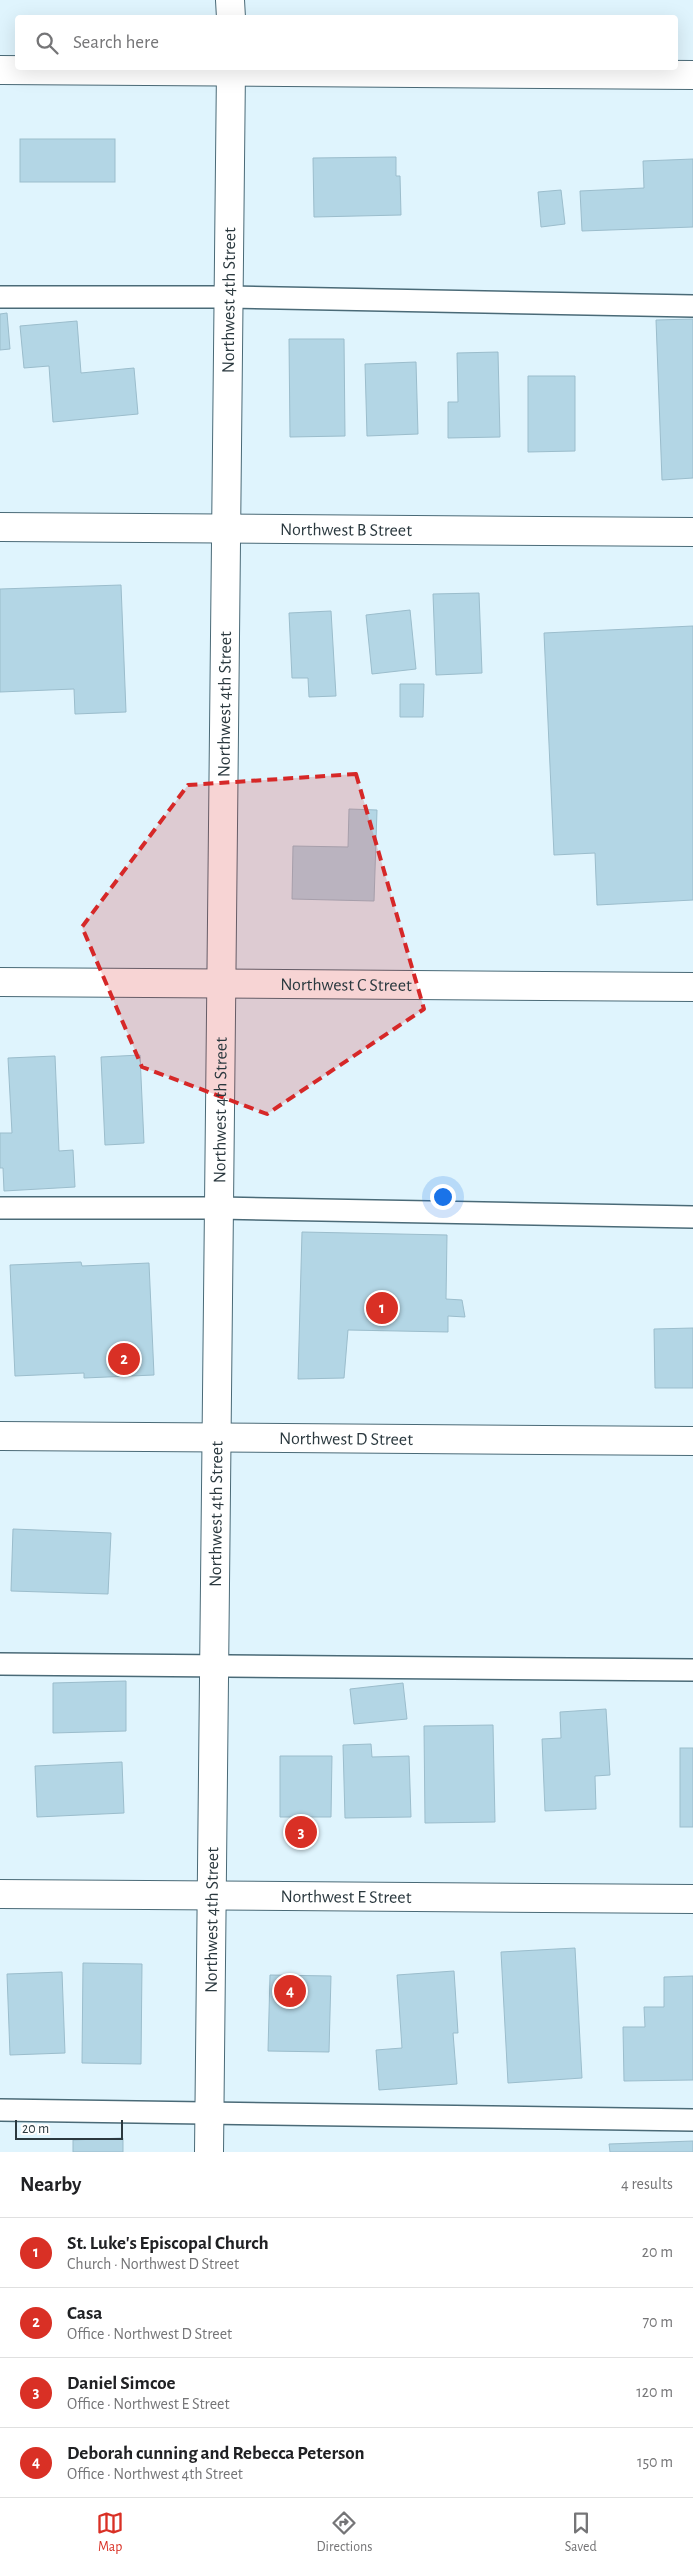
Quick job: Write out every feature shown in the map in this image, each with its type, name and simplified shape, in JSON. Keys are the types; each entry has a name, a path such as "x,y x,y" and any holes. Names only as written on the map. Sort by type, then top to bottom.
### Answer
{"street":[{"path":"230,0 230,15"},
{"path":"0,70 231,70 693,75"},
{"name":"Northwest 4th Street","path":"209,2152 231,70"},
{"name":"Northwest B Street","path":"0,527 693,532"},
{"name":"Northwest C Street","path":"0,982 693,987"},
{"name":"Northwest D Street","path":"0,1436 693,1441"},
{"name":"Northwest E Street","path":"0,1894 693,1899"}],"lane":[{"path":"0,297 228,297 693,306"},
{"path":"0,1208 219,1208 693,1217"},
{"path":"0,1664 693,1670"},
{"path":"0,2110 693,2120"}],"highlighted area":[{"path":"356,774 424,1009 267,1114 142,1067 82,927 188,785"}],"building":[{"path":"20,139 115,139 115,182 20,182"},
{"path":"396,157 396,176 400,176 401,215 314,217 313,158"},
{"path":"693,159 693,227 582,231 580,191 644,188 643,161"},
{"path":"561,190 565,224 541,227 538,192"},
{"path":"7,313 10,349 0,350 0,314"},
{"path":"693,319 693,478 662,480 656,320"},
{"path":"77,321 81,373 134,368 138,414 53,422 49,366 24,368 20,326"},
{"path":"289,339 344,339 345,436 290,437"},
{"path":"498,352 500,437 448,438 448,402 458,402 457,353"},
{"path":"416,362 418,434 367,436 365,364"},
{"path":"528,376 575,376 575,451 528,452"},
{"path":"121,585 126,712 75,714 74,689 0,692 0,589"},
{"path":"479,593 482,673 436,675 433,594"},
{"path":"410,610 416,669 372,674 366,615"},
{"path":"331,611 336,696 309,697 308,678 292,678 289,613"},
{"path":"693,626 693,900 597,905 595,853 554,855 544,633"},
{"path":"400,684 424,684 423,717 400,717"},
{"path":"349,809 377,810 374,901 292,899 293,846 348,847"},
{"path":"140,1055 144,1143 105,1145 101,1057"},
{"path":"55,1056 59,1151 73,1150 75,1187 4,1191 3,1168 0,1168 0,1133 12,1133 8,1058"},
{"path":"302,1232 447,1235 446,1299 462,1300 465,1317 448,1316 448,1332 348,1330 344,1378 298,1379"},
{"path":"81,1262 82,1266 149,1263 154,1375 84,1378 84,1373 15,1376 10,1265"},
{"path":"693,1328 693,1388 655,1388 654,1329"},
{"path":"13,1529 111,1533 108,1594 11,1591"},
{"path":"126,1681 126,1731 53,1733 53,1683"},
{"path":"403,1683 407,1719 354,1724 350,1689"},
{"path":"606,1709 610,1775 595,1776 596,1809 545,1811 542,1739 561,1738 560,1712"},
{"path":"493,1725 495,1822 425,1823 424,1726"},
{"path":"371,1744 372,1757 409,1756 411,1817 345,1818 343,1745"},
{"path":"680,1748 693,1748 693,1827 680,1827"},
{"path":"280,1756 332,1756 331,1817 280,1817"},
{"path":"122,1762 124,1813 37,1817 35,1766"},
{"path":"575,1948 582,2078 508,2083 501,1952"},
{"path":"83,1963 142,1964 141,2064 82,2063"},
{"path":"454,1971 458,2033 453,2033 457,2084 379,2090 376,2050 402,2048 397,1975"},
{"path":"62,1972 65,2053 10,2055 7,1974"},
{"path":"270,1975 331,1976 329,2052 268,2051"},
{"path":"693,1976 693,2080 624,2081 623,2027 645,2027 644,2007 664,2007 664,1977"},
{"path":"123,2138 123,2152 73,2152 73,2140"},
{"path":"693,2141 693,2152 610,2152 609,2144"}],"place":[{"name":"St. Luke's Episcopal Church","path":"382,1308"},
{"name":"Casa","path":"124,1359"},
{"name":"Daniel Simcoe","path":"301,1832"},
{"name":"Deborah cunning and Rebecca Peterson","path":"290,1991"}]}
